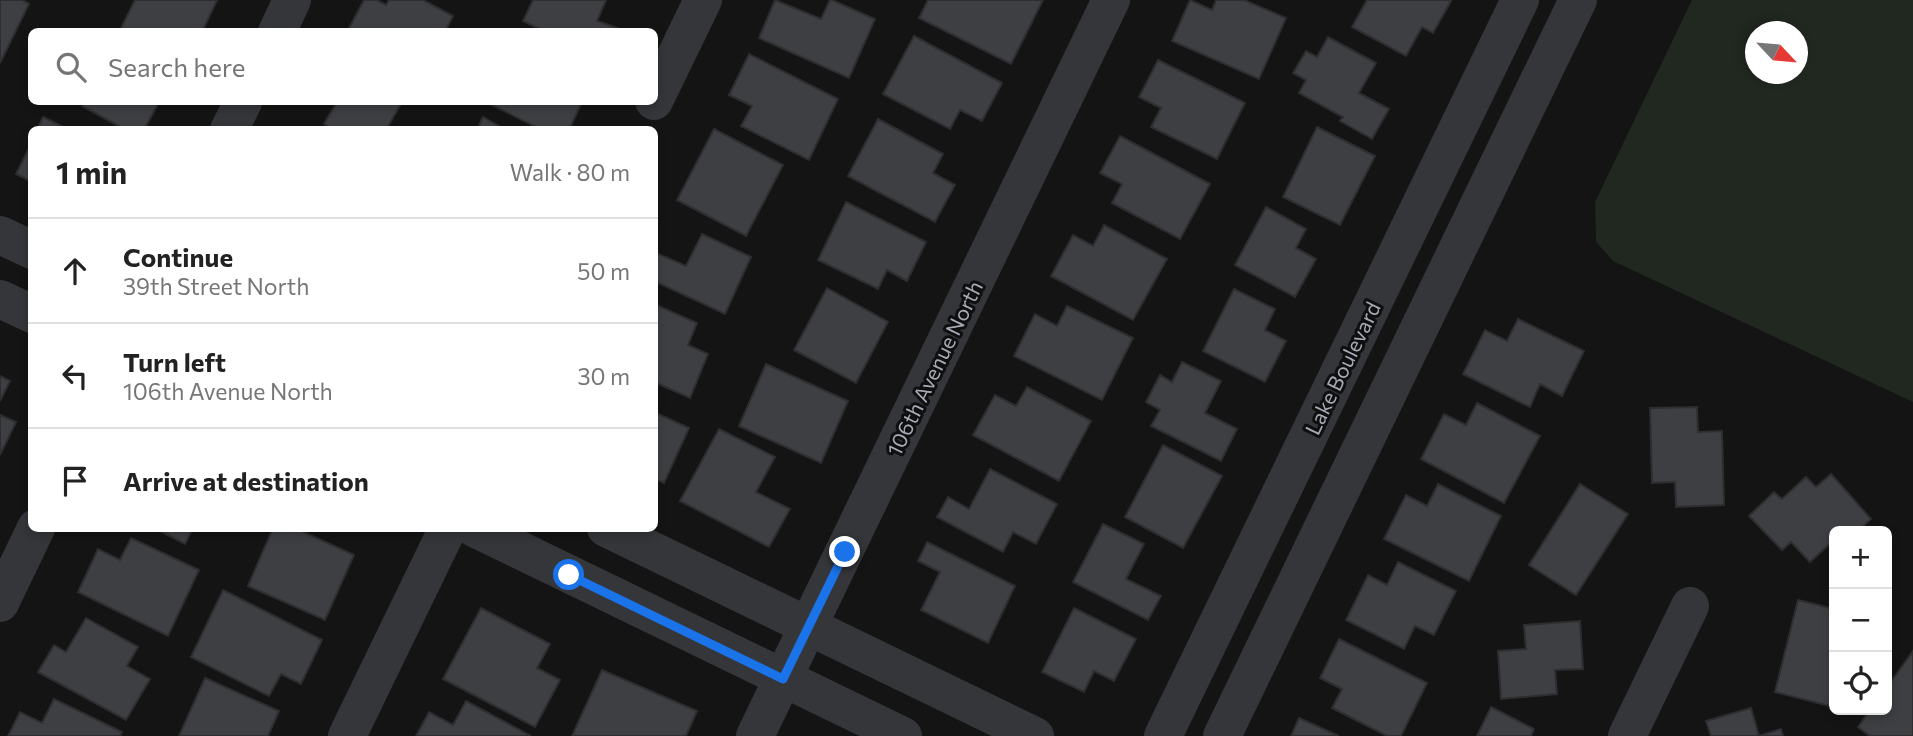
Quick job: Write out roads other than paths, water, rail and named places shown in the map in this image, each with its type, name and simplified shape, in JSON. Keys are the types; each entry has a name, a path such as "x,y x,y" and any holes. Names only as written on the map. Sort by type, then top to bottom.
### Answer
{"street":[{"path":"279,28 292,0"},
{"path":"658,93 703,0"},
{"name":"106th Avenue North","path":"755,736 1111,0"},
{"name":"Lake Boulevard","path":"1163,736 1520,0"},
{"path":"1222,736 1578,0"},
{"path":"231,126 242,105"},
{"path":"643,126 652,105"},
{"path":"0,235 28,248"},
{"path":"0,299 28,312"},
{"path":"0,603 34,532"},
{"path":"347,736 447,532"},
{"path":"482,532 903,736"},
{"path":"614,532 1035,736"},
{"path":"1628,736 1690,606"}]}
